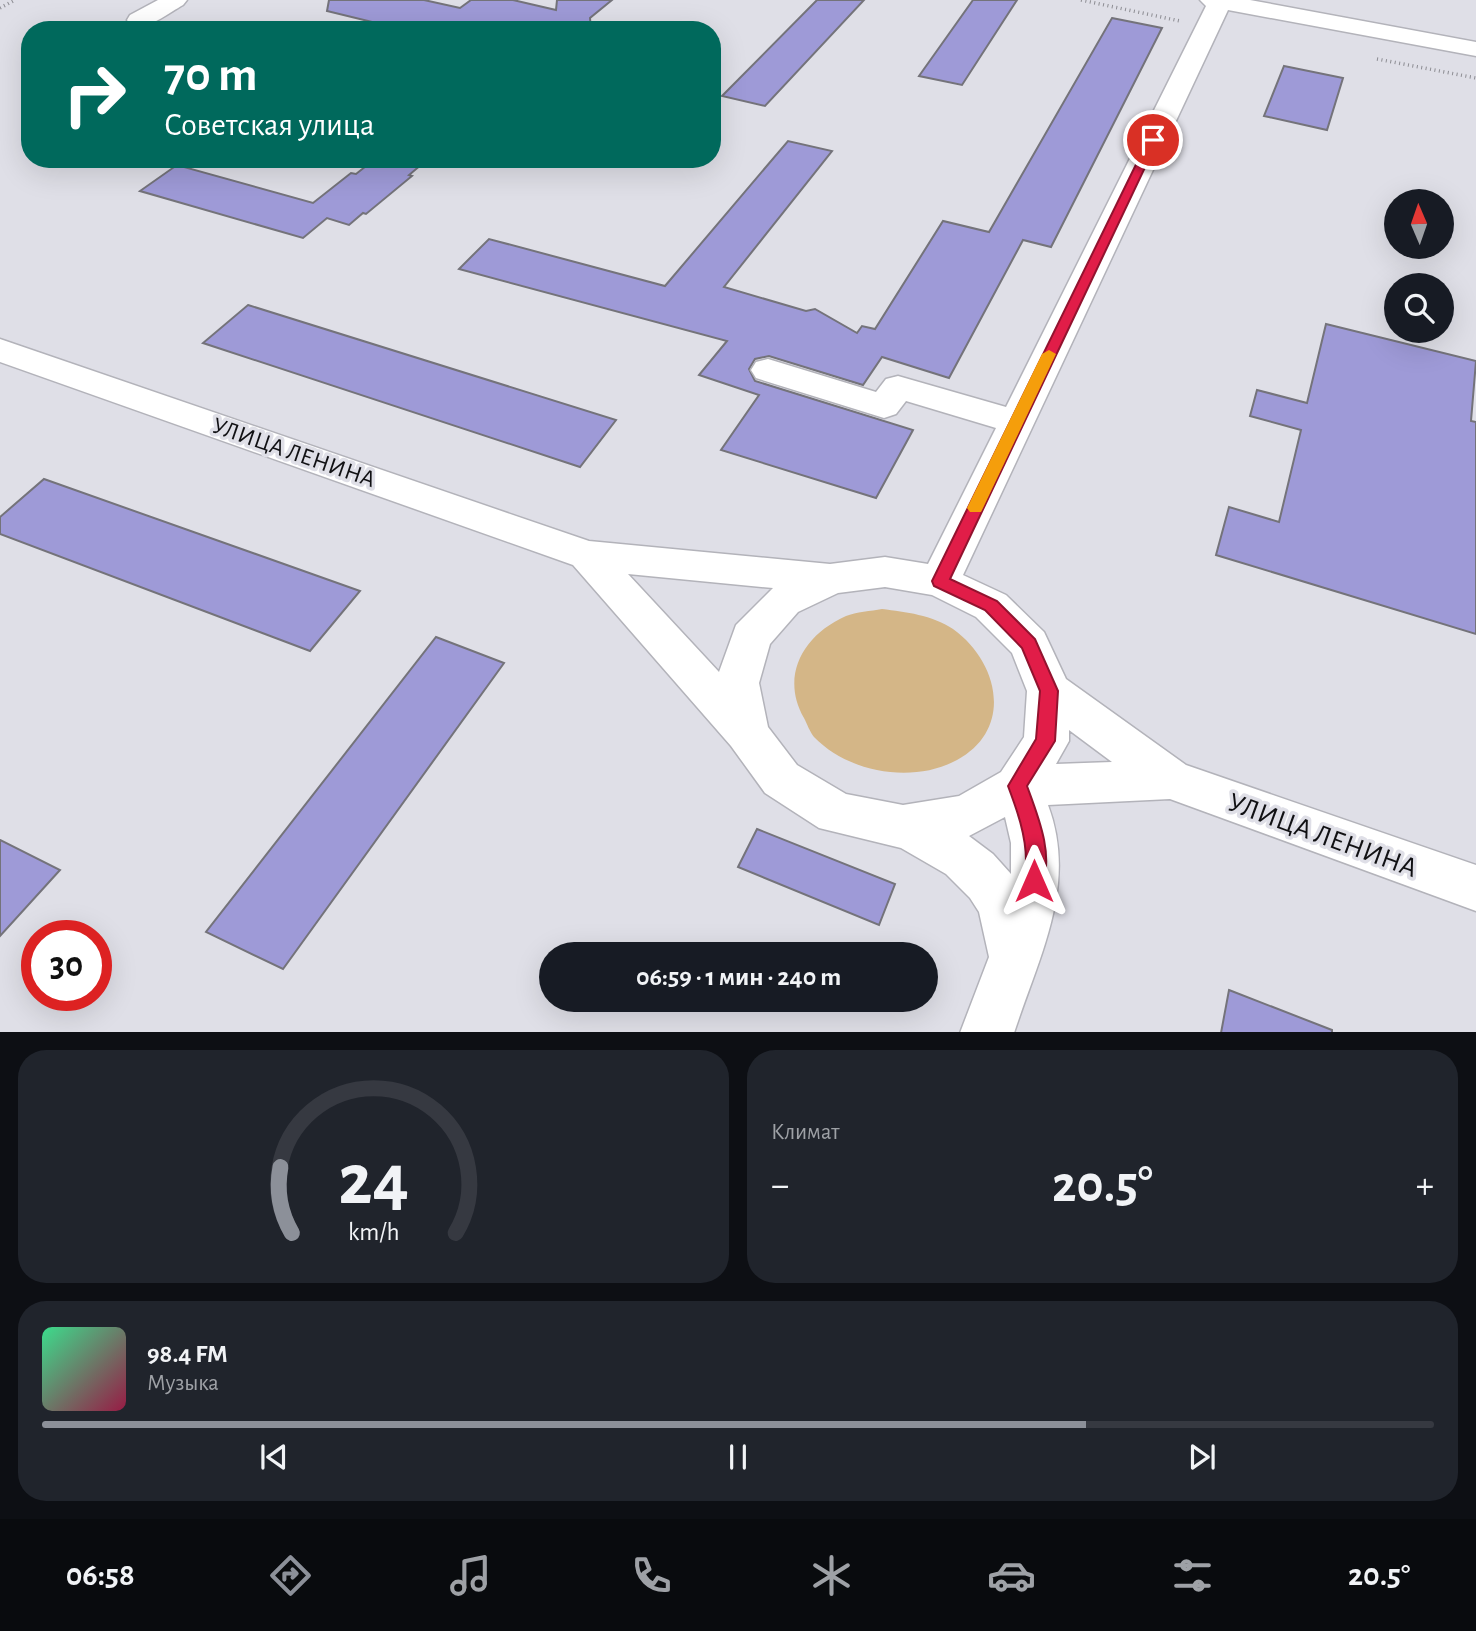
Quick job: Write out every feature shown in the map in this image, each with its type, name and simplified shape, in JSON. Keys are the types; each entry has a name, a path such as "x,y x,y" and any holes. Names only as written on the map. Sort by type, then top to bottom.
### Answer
{"street":[{"path":"139,20 175,0"},
{"path":"940,581 1217,1 1476,49"},
{"name":"УЛИЦА ЛЕНИНА","path":"0,350 587,555 831,579"},
{"path":"768,370 884,406 898,387 1016,422"},
{"path":"587,555 747,733 781,779 836,813 903,826 947,846 982,876 1003,910 1014,955"},
{"path":"747,733 737,683 751,637 784,601 831,579 885,572 940,581 991,606 1029,644 1049,691 1045,741 1017,786 967,816 903,826"},
{"path":"1049,691 1170,779"},
{"path":"1017,786 1170,779"},
{"name":"УЛИЦА ЛЕНИНА","path":"1170,779 1476,888"},
{"path":"987,1032 1032,902 1036,861 1030,821 1017,786"}],"path":[{"path":"0,8 15,0"}],"shaded area":[{"path":"882,609 919,615 953,629 969,643 990,677 994,695 993,714 987,731 975,747 957,760 921,772 882,771 845,759 828,749 814,737 809,728 797,702 794,687 795,672 807,646 831,624 846,616"}],"building":[{"path":"329,0 424,0 460,8 471,0 513,0 556,10 557,0 612,0 590,18 590,21 368,21 327,11"},
{"path":"817,0 864,0 765,106 722,96"},
{"path":"973,0 1017,0 962,85 919,76"},
{"path":"1112,18 1162,28 1051,247 1023,240 949,378 882,357 863,385 769,356 755,359 749,369 755,381 913,430 876,498 721,450 759,395 699,375 727,341 459,269 489,239 665,286 788,141 832,151 724,287 806,311 815,309 857,333 862,326 875,329 943,221 989,232"},
{"path":"1284,66 1343,78 1327,130 1264,116"},
{"path":"173,168 188,168 313,203 351,173 356,174 364,168 417,168 409,175 412,176 349,225 327,218 303,238 140,191"},
{"path":"248,305 616,420 580,467 203,343"},
{"path":"1326,324 1384,338 1384,343 1403,343 1476,361 1471,421 1476,422 1476,634 1216,555 1229,507 1279,522 1301,430 1250,416 1257,390 1307,403"},
{"path":"44,479 360,591 310,651 0,534 0,517"},
{"path":"436,637 504,663 283,969 206,932"},
{"path":"757,829 895,884 879,925 738,867"},
{"path":"0,840 60,870 0,936"},
{"path":"1229,990 1332,1030 1332,1032 1221,1032"}],"slow traffic":[{"path":"975,508 1049,354"}],"route":[{"path":"1034,881 1036,861 1030,821 1017,786 1045,741 1049,691 1029,644 991,606 940,581 1153,140"}]}
